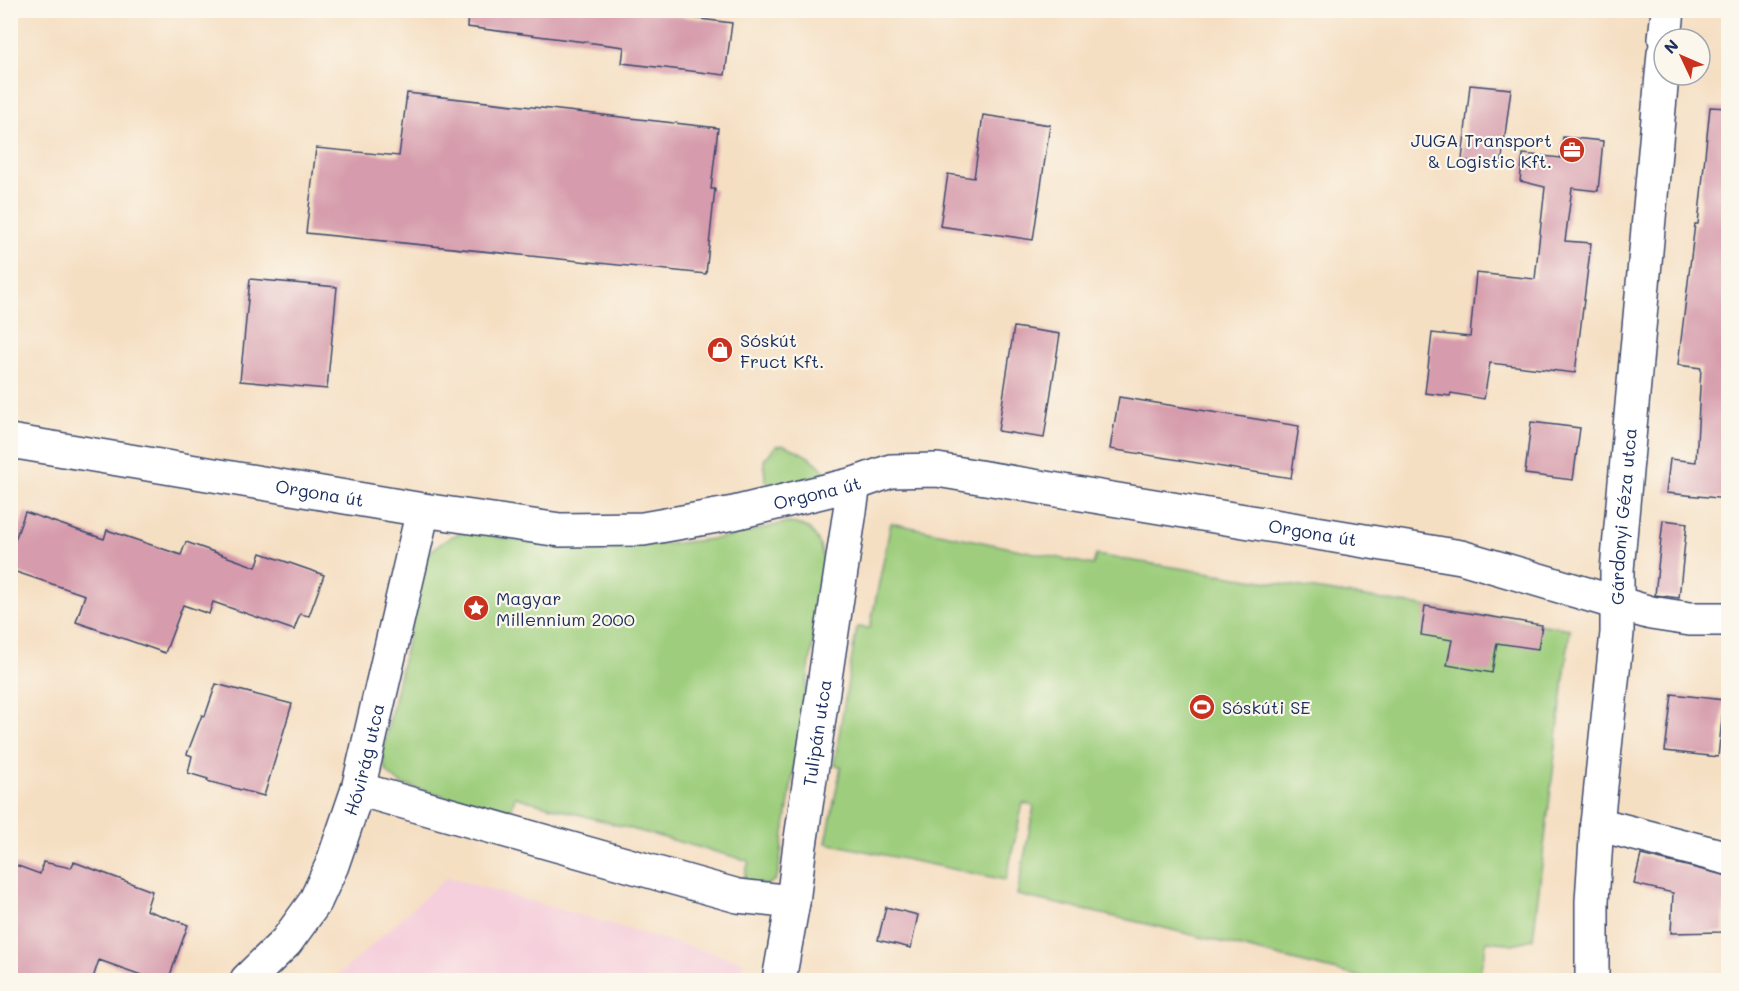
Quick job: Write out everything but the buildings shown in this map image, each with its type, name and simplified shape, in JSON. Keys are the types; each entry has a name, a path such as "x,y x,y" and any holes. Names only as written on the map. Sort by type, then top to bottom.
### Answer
{"street":[{"path":"1666,27 1668,10"},
{"name":"Gárdonyi Géza utca","path":"1592,981 1592,901 1597,824 1617,633 1617,570 1661,87"},
{"name":"Orgona út","path":"10,441 423,510 560,530 643,529 734,513 854,484 891,471 937,470 1461,557 1651,613 1690,619 1728,619"},
{"name":"Tulipán utca","path":"779,981 793,902 854,484"},
{"name":"Hóvirág utca","path":"247,981 286,942 315,902 332,865 358,789 423,510"},
{"path":"358,789 738,896 793,902"},
{"path":"1597,824 1728,858"}],"shaded area":[{"path":"447,877 744,962 737,980 333,980"}],"green space":[{"path":"784,445 813,460 826,474 822,478 772,487 765,481 764,460 776,446"},
{"path":"785,523 804,527 816,536 822,551 824,570 778,873 775,880 767,885 743,882 749,861 515,797 510,814 401,784 386,770 383,750 426,556 448,539 464,531 560,548 670,544 729,537"},
{"name":"Sóskúti SE","path":"891,523 1093,565 1096,555 1570,629 1533,939 1513,944 1487,941 1478,980 1373,980 1160,927 1017,895 1034,806 1023,803 1006,880 826,843 841,766 834,765 857,627 870,628"}],"place":[{"name":"JUGA Transport & Logistic Kft.","path":"1572,150"},
{"name":"Sóskút Fruct Kft.","path":"720,350"},
{"name":"Magyar Millennium 2000","path":"476,608"},
{"name":"Sóskúti SE","path":"1202,707"}]}
